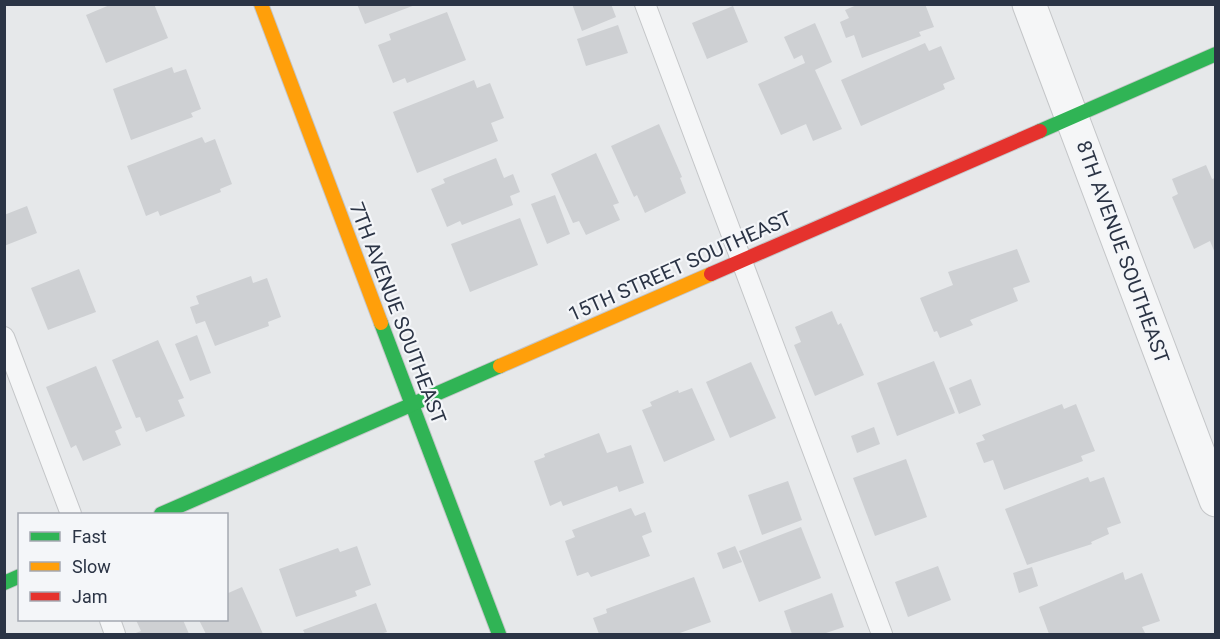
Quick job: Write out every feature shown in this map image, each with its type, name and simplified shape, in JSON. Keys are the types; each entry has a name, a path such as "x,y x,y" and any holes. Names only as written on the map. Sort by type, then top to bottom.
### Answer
{"street":[{"name":"7TH AVENUE SOUTHEAST","path":"261,4 499,634"},
{"name":"8TH AVENUE SOUTHEAST","path":"1029,4 1215,500"},
{"name":"15TH STREET SOUTHEAST","path":"163,513 413,406 741,260 1215,54"},
{"path":"4,583 18,577"}],"lane":[{"path":"645,4 882,634"},
{"path":"4,338 71,513"}],"building":[{"path":"112,4 154,4 168,38 106,63 86,15"},
{"path":"357,4 415,4 415,5 365,24"},
{"path":"572,4 611,4 616,17 582,31"},
{"path":"859,4 925,4 934,27 919,32 921,36 862,58 854,35 846,38 840,22 849,18 845,10"},
{"path":"733,6 748,42 707,59 692,23"},
{"path":"447,12 466,60 407,83 405,78 393,83 378,45 391,40 389,34"},
{"path":"815,23 832,62 815,70 842,129 813,141 806,124 781,135 758,84 805,63 802,55 794,59 784,37"},
{"path":"618,25 628,53 586,66 577,39"},
{"path":"925,43 929,51 941,46 955,79 943,84 945,89 861,126 841,80"},
{"path":"172,67 174,73 186,69 201,109 191,113 193,117 131,140 113,89"},
{"path":"474,80 477,88 490,83 504,118 491,123 498,141 417,173 393,112"},
{"path":"659,124 682,177 680,178 686,193 645,213 637,195 634,197 611,146"},
{"path":"202,137 205,143 215,139 232,184 220,189 221,192 160,216 158,211 146,216 127,166"},
{"path":"596,153 619,203 613,205 620,220 586,235 579,221 573,223 551,174"},
{"path":"496,158 504,178 513,174 520,192 510,196 513,205 462,225 460,221 447,227 431,189 445,183 443,179"},
{"path":"1206,165 1212,179 1215,178 1215,253 1210,241 1194,249 1172,197 1178,194 1172,179"},
{"path":"555,195 570,234 547,244 531,204"},
{"path":"27,206 37,233 4,246 4,215"},
{"path":"520,218 538,265 470,292 451,244"},
{"path":"1017,249 1030,282 1013,288 1018,301 970,320 973,325 940,338 937,331 934,332 920,298 953,285 948,272"},
{"path":"79,269 96,312 48,330 31,288"},
{"path":"251,276 253,283 267,278 281,317 268,322 269,326 215,346 205,321 196,324 190,307 199,304 196,296"},
{"path":"832,311 838,325 841,323 864,375 815,396 794,345 801,342 795,327"},
{"path":"197,335 211,373 190,381 175,344"},
{"path":"158,340 184,398 178,400 185,416 146,432 140,417 136,418 112,360"},
{"path":"934,361 955,413 897,436 877,383"},
{"path":"751,362 776,418 730,438 706,382"},
{"path":"96,366 122,428 115,431 121,445 83,461 76,445 71,448 46,387"},
{"path":"971,379 981,405 959,414 949,388"},
{"path":"692,388 715,440 664,462 642,410 652,406 650,402 678,390 679,393"},
{"path":"1062,404 1064,409 1076,404 1095,451 1081,456 1083,461 1004,490 993,460 984,463 976,443 985,440 982,435"},
{"path":"874,427 880,444 857,453 851,436"},
{"path":"599,433 607,453 631,445 644,483 619,492 617,486 563,506 561,501 550,506 534,461 545,457 544,454"},
{"path":"906,459 927,517 875,536 853,478"},
{"path":"1088,477 1090,482 1104,477 1121,523 1107,528 1109,534 1091,542 1092,544 1027,565 1005,509"},
{"path":"788,481 802,520 762,535 748,495"},
{"path":"631,508 635,516 645,512 652,532 642,536 650,556 591,577 588,572 577,576 565,541 575,537 572,530"},
{"path":"801,527 821,578 759,602 739,551"},
{"path":"357,546 371,585 355,591 357,596 296,617 279,569 338,548 340,552"},
{"path":"735,546 742,562 723,569 717,553"},
{"path":"938,566 951,600 908,617 895,582"},
{"path":"1032,567 1038,586 1019,593 1013,573"},
{"path":"1123,572 1125,580 1142,573 1160,621 1142,627 1145,633 1140,634 1049,634 1039,607"},
{"path":"694,577 711,622 677,634 599,634 593,618 607,613 606,609"},
{"path":"242,587 263,634 206,634 200,621 228,621 228,593"},
{"path":"832,593 844,627 823,634 792,634 784,611"},
{"path":"376,603 387,632 380,634 305,634 303,630"},
{"path":"136,621 183,621 189,634 133,634 141,631"}],"traffic: fast":[{"path":"1040,131 1216,54"},
{"path":"381,323 499,634"},
{"path":"163,513 500,366"},
{"path":"4,583 18,577"}],"traffic: slow":[{"path":"261,4 381,323"},
{"path":"500,366 711,274"}],"traffic: jam":[{"path":"711,274 1040,131"}]}
